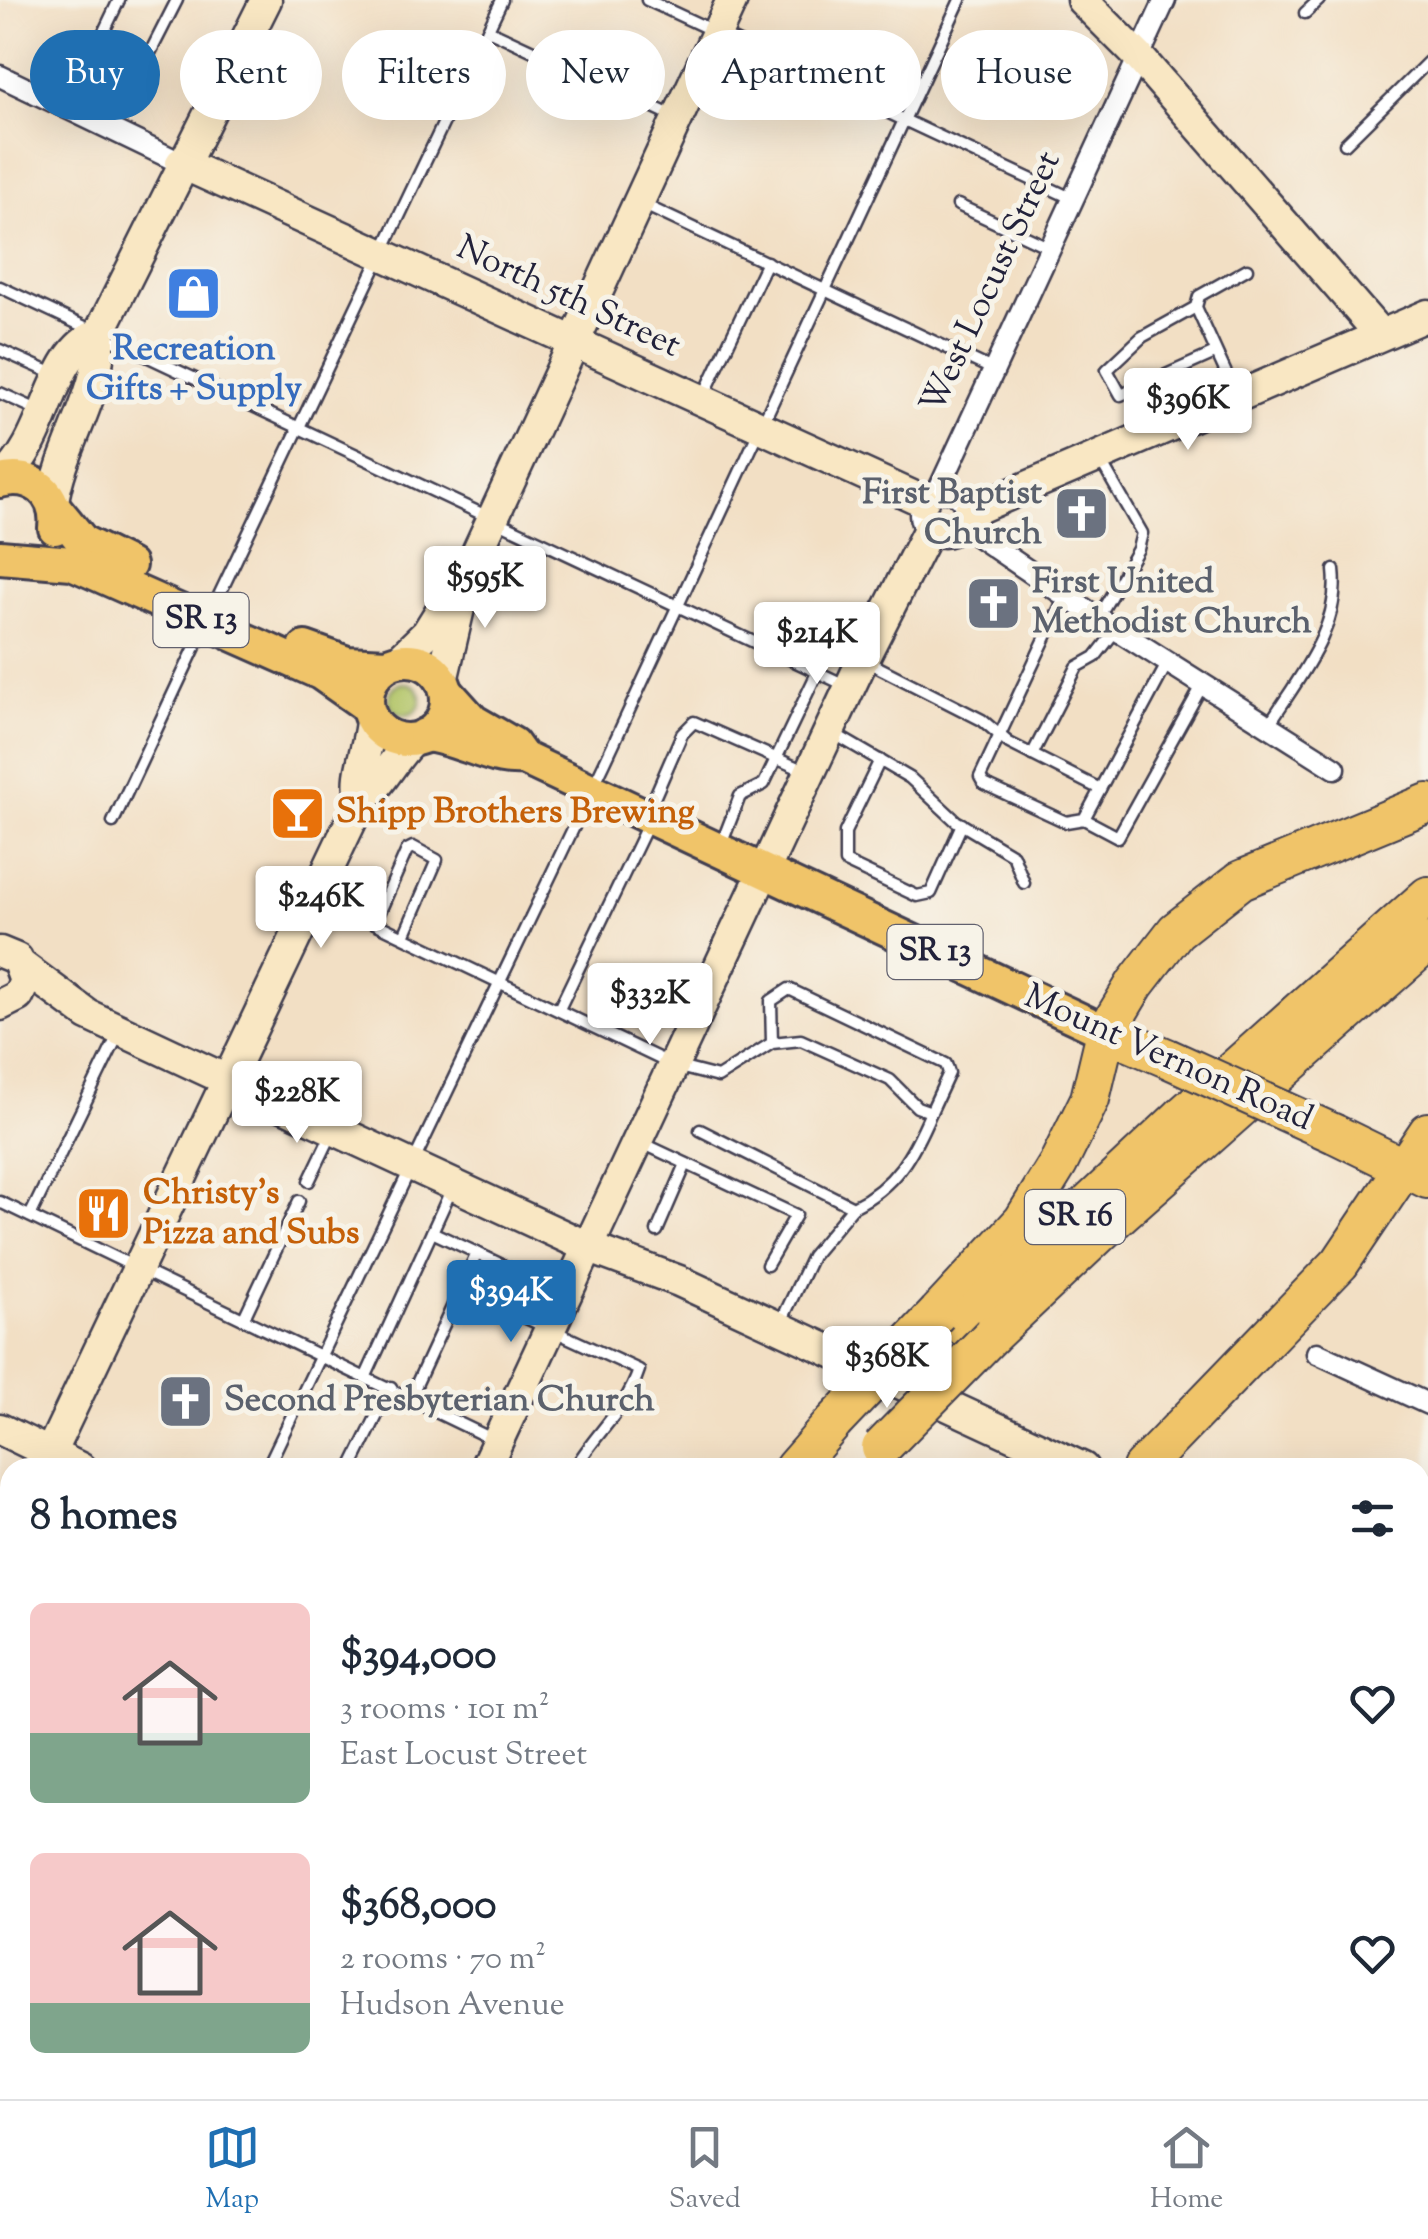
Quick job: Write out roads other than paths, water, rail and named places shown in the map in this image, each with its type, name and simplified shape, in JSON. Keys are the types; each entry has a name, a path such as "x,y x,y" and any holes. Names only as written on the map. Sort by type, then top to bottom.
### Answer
{"highway":[{"path":"819,1458 858,1442 963,1324 1058,1164 1090,1099 1106,1032 1135,984 1176,931 1218,896 1287,860 1428,803"},
{"name":"SR 16","path":"834,1458 858,1442 963,1324 1181,1117 1428,896"},
{"name":"SR 16","path":"963,1324 1115,1218 1428,942"},
{"name":"Mount Vernon Road","path":"1106,1032 1422,1172"},
{"path":"1152,1458 1303,1305 1367,1228 1422,1172 1428,1132"}],"main road":[{"path":"0,481 13,478 37,484 54,505 51,539 11,563"},
{"name":"SR 13","path":"54,505 83,542 320,674 369,712"},
{"name":"SR 13","path":"11,563 72,563 320,655 347,662 392,663"},
{"path":"392,663 423,663 444,686 443,717 419,738 388,736 369,712 373,678 392,663"},
{"name":"SR 13","path":"444,686 473,720 513,744 522,758 764,872"},
{"name":"SR 13","path":"419,738 447,737 503,760 522,758"},
{"name":"Mount Vernon Road","path":"764,872 1106,1032"}],"street":[{"path":"54,505 60,465 101,355 100,332 181,163 266,0"},
{"path":"720,30 732,0"},
{"path":"1082,0 1138,56 1380,334"},
{"name":"West Locust Street","path":"491,1458 1165,0"},
{"path":"0,76 30,90"},
{"path":"444,686 467,574 685,111"},
{"path":"92,120 181,163"},
{"name":"North 5th Street","path":"181,163 930,507"},
{"path":"1335,768 1098,618 966,520 962,502 930,507 948,538 966,520 1428,315"},
{"path":"0,481 31,450 71,351 100,332"},
{"path":"392,663 427,633 448,596 467,574"},
{"path":"362,798 357,783 372,742 369,712"},
{"path":"47,1458 362,798 370,794 386,767 419,738"},
{"path":"3,1004 24,982 11,959"},
{"path":"11,959 88,1014 121,1030 590,1248 679,1281 1061,1458"},
{"path":"3,1004 60,1014 88,1014"},
{"path":"1317,1353 1428,1404"},
{"path":"0,1429 43,1458"}],"lane":[{"path":"105,30 119,0"},
{"path":"160,32 176,0"},
{"path":"488,30 502,0"},
{"path":"647,0 710,30"},
{"path":"921,81 960,0"},
{"path":"1305,13 1320,0"},
{"path":"506,38 681,120"},
{"path":"1345,144 1428,62"},
{"path":"113,822 445,120"},
{"path":"272,1458 501,980 902,120 1071,198"},
{"path":"640,204 992,369"},
{"path":"958,205 1048,247"},
{"path":"701,402 766,262"},
{"path":"1237,399 1196,307 1199,296 1247,269"},
{"path":"0,287 850,688"},
{"path":"1196,307 1142,337 1108,370 1121,395 1215,352"},
{"path":"0,350 59,377"},
{"path":"0,393 45,413"},
{"path":"1098,618 1138,549 1142,533 1100,459"},
{"path":"1268,726 1325,633 1336,588 1334,570"},
{"path":"1067,593 998,732 981,781 1066,822 1084,819 1118,837 1203,684"},
{"path":"1032,755 1077,667 1095,657 1116,630"},
{"path":"863,659 1100,789"},
{"path":"1084,819 1168,662"},
{"path":"719,851 740,796 764,784 817,673"},
{"path":"559,1009 648,818 682,734 694,722 810,773"},
{"path":"830,732 910,778 962,824 1013,856 1024,883"},
{"path":"880,760 844,832 841,849 845,862 854,870 916,896 931,893 962,824"},
{"path":"374,922 407,850 413,847 433,855 437,860 404,936"},
{"path":"314,894 675,1066 718,1077 772,1043 801,1040 890,1080 917,1107 931,1112"},
{"path":"772,1043 771,1001 789,989 946,1064 949,1073 913,1154 887,1188 854,1207 812,1256 779,1327"},
{"path":"30,1216 121,1030"},
{"path":"309,1181 334,1130"},
{"path":"700,1130 854,1207"},
{"path":"640,1142 796,1214 767,1266"},
{"path":"657,1231 686,1164"},
{"path":"366,1376 454,1185"},
{"path":"244,1318 299,1200"},
{"path":"0,1202 410,1396 486,1458"},
{"path":"432,1232 519,1273 504,1308 639,1370 624,1404 581,1458"},
{"path":"410,1396 478,1253"},
{"path":"356,1458 391,1387"}],"place":[{"name":"Recreation Gifts + Supply","path":"194,294"},
{"name":"First Baptist Church","path":"1081,514"},
{"name":"First United Methodist Church","path":"993,603"},
{"name":"Shipp Brothers Brewing","path":"297,813"},
{"name":"Christy's Pizza and Subs","path":"104,1214"},
{"name":"Second Presbyterian Church","path":"185,1401"}]}
